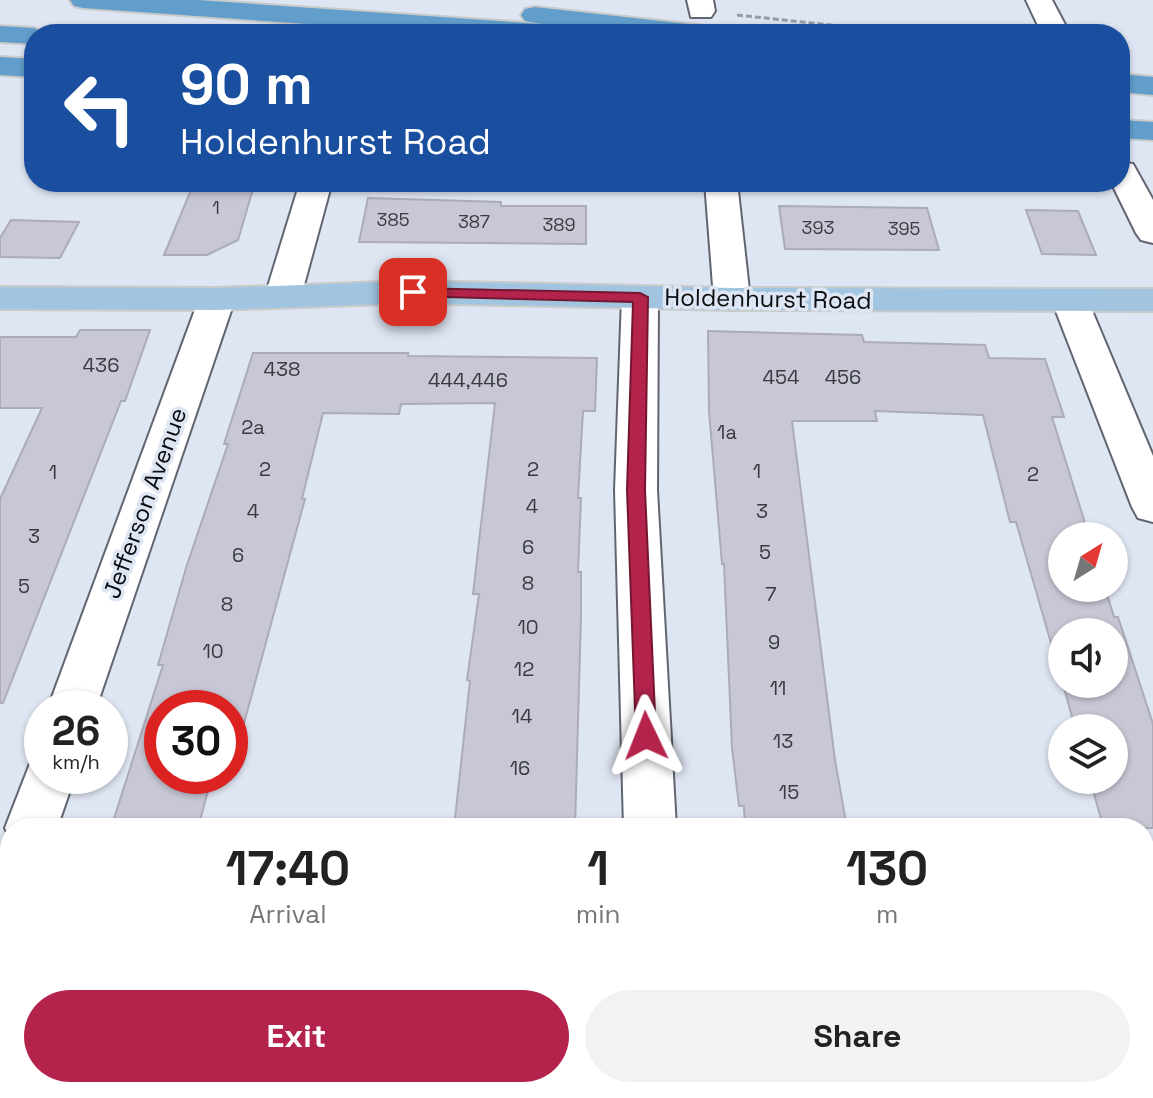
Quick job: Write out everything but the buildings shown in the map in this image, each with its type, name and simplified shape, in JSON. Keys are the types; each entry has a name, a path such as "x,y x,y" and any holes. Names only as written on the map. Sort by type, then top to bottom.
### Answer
{"highway":[{"path":"83,0 424,24"},
{"path":"381,0 702,15"},
{"path":"0,34 24,35"},
{"path":"0,66 24,67"},
{"path":"1130,84 1153,86"},
{"path":"1130,130 1153,131"}],"main road":[{"name":"Holdenhurst Road","path":"0,298 217,299 413,292 732,299 1153,300"}],"street":[{"path":"1039,0 1051,24"},
{"path":"1130,187 1153,233"},
{"path":"283,296 313,192"},
{"path":"722,192 732,299"},
{"path":"640,297 636,490 650,818"},
{"name":"Jefferson Avenue","path":"78,690 217,299"},
{"path":"1070,301 1153,507"},
{"path":"34,818 43,794"}],"path":[{"path":"702,15 803,24"}],"route":[{"path":"413,292 640,297 636,490 646,736"}]}
